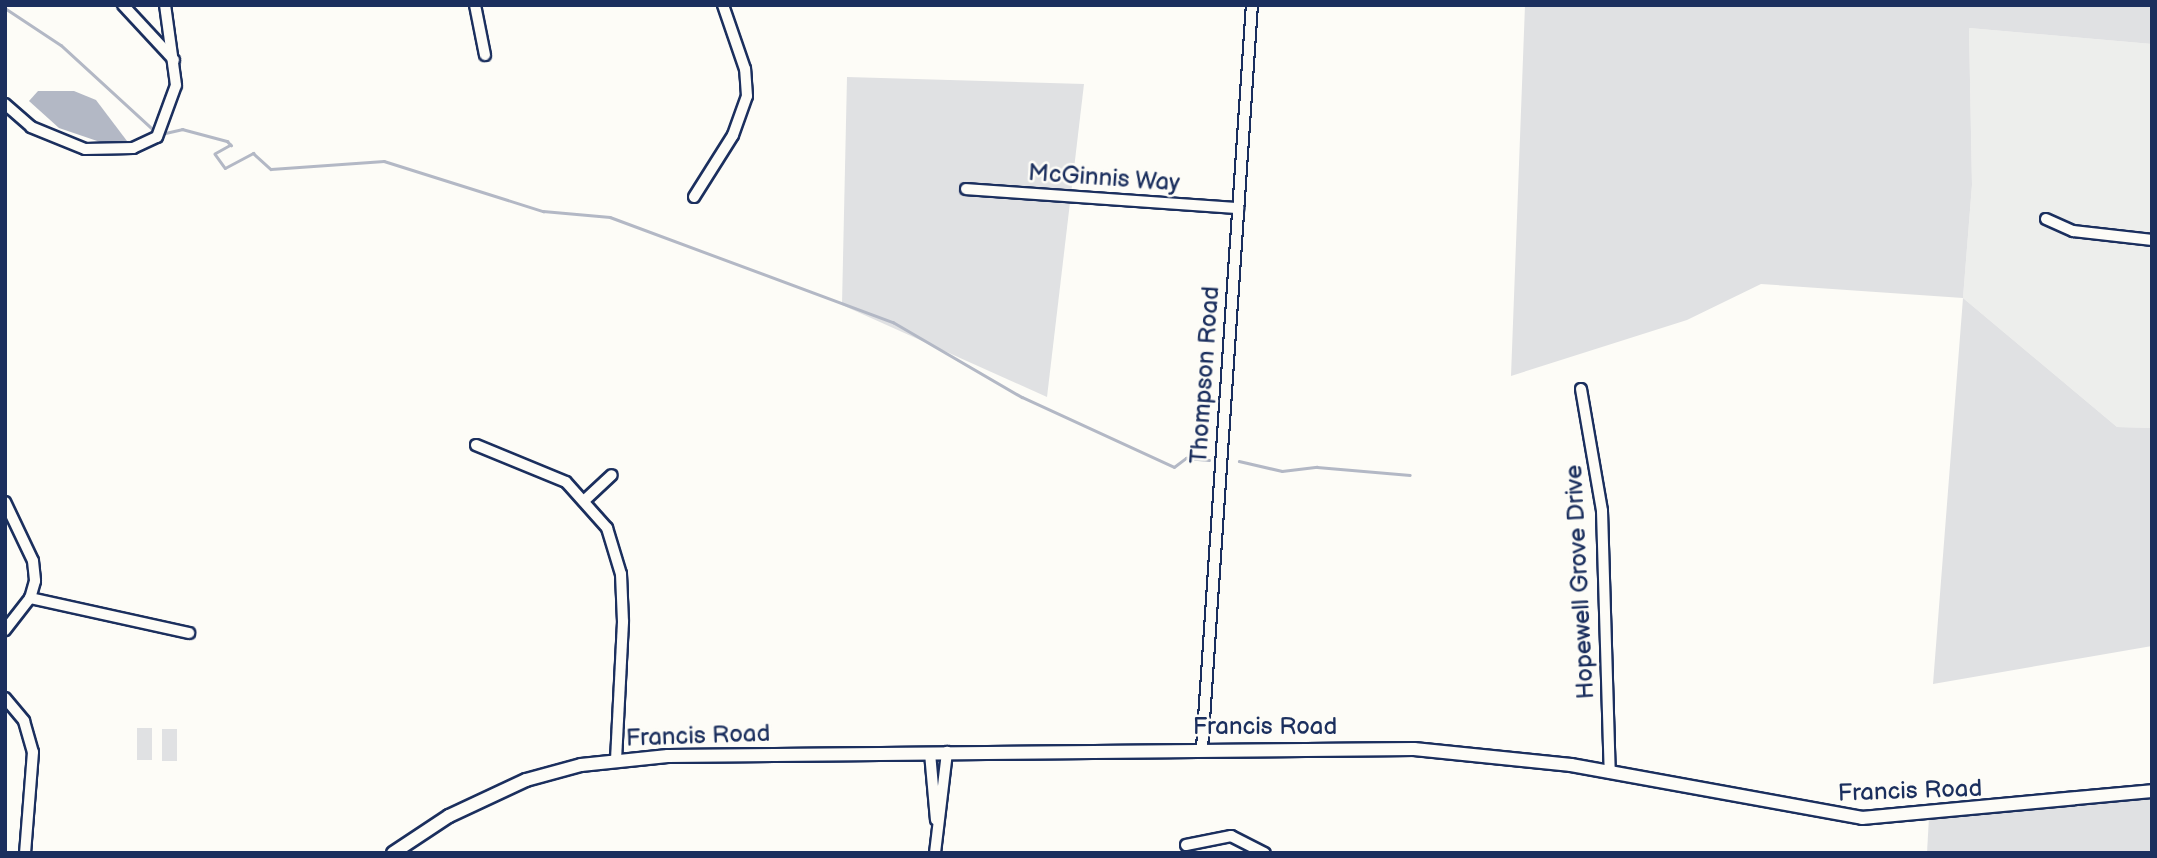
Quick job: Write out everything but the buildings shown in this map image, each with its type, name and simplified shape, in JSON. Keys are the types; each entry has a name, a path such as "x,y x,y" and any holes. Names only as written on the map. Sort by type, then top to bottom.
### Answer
{"street":[{"path":"123,5 174,60"},
{"path":"5,104 31,127 85,149 133,148 163,130 172,104 174,60 165,5"},
{"path":"475,5 485,55"},
{"path":"694,197 733,135 747,96 745,69 723,5"},
{"name":"Thompson Road","path":"1202,749 1252,5"},
{"name":"McGinnis Way","path":"966,188 1238,208"},
{"path":"2046,219 2073,231 2152,240"},
{"name":"Hopewell Grove Drive","path":"1581,389 1602,510 1610,773"},
{"path":"476,445 566,482 586,499 607,528 621,574 616,760"},
{"path":"586,499 612,475"},
{"path":"5,502 33,561 30,598 5,630"},
{"path":"30,598 189,633"},
{"path":"5,698 24,721 33,752 25,853"},
{"name":"Francis Road","path":"393,853 501,790 616,760 947,752 1414,749 1610,773 1862,818 2152,791"},
{"path":"934,853 947,752"},
{"path":"930,753 937,824"},
{"path":"1186,845 1231,836 1265,853"}],"shaded area":[{"path":"1525,5 2152,5 2152,44 1969,28 1972,185 1963,298 1761,284 1687,320 1511,376"},
{"path":"1969,28 2152,44 2152,428 2117,427 1963,298 1972,185"},
{"path":"847,77 1084,84 1047,397 842,305"},
{"path":"38,91 74,91 96,100 127,141 106,144 59,128 29,101"},
{"path":"1963,298 2117,427 2152,428 2152,646 1933,684"},
{"path":"137,728 152,728 152,760 137,760"},
{"path":"162,729 177,729 177,761 162,761"},
{"path":"2152,792 2152,853 1927,853 1929,817"}],"waterway":[{"path":"5,8 61,45 155,131"},
{"path":"161,134 182,129 227,141 231,145 215,154 225,168 253,153 271,169 384,161 543,211 610,217 893,322 1022,397 1174,467 1186,458 1209,460"},
{"path":"1239,461 1282,471 1317,467 1410,475"}]}
